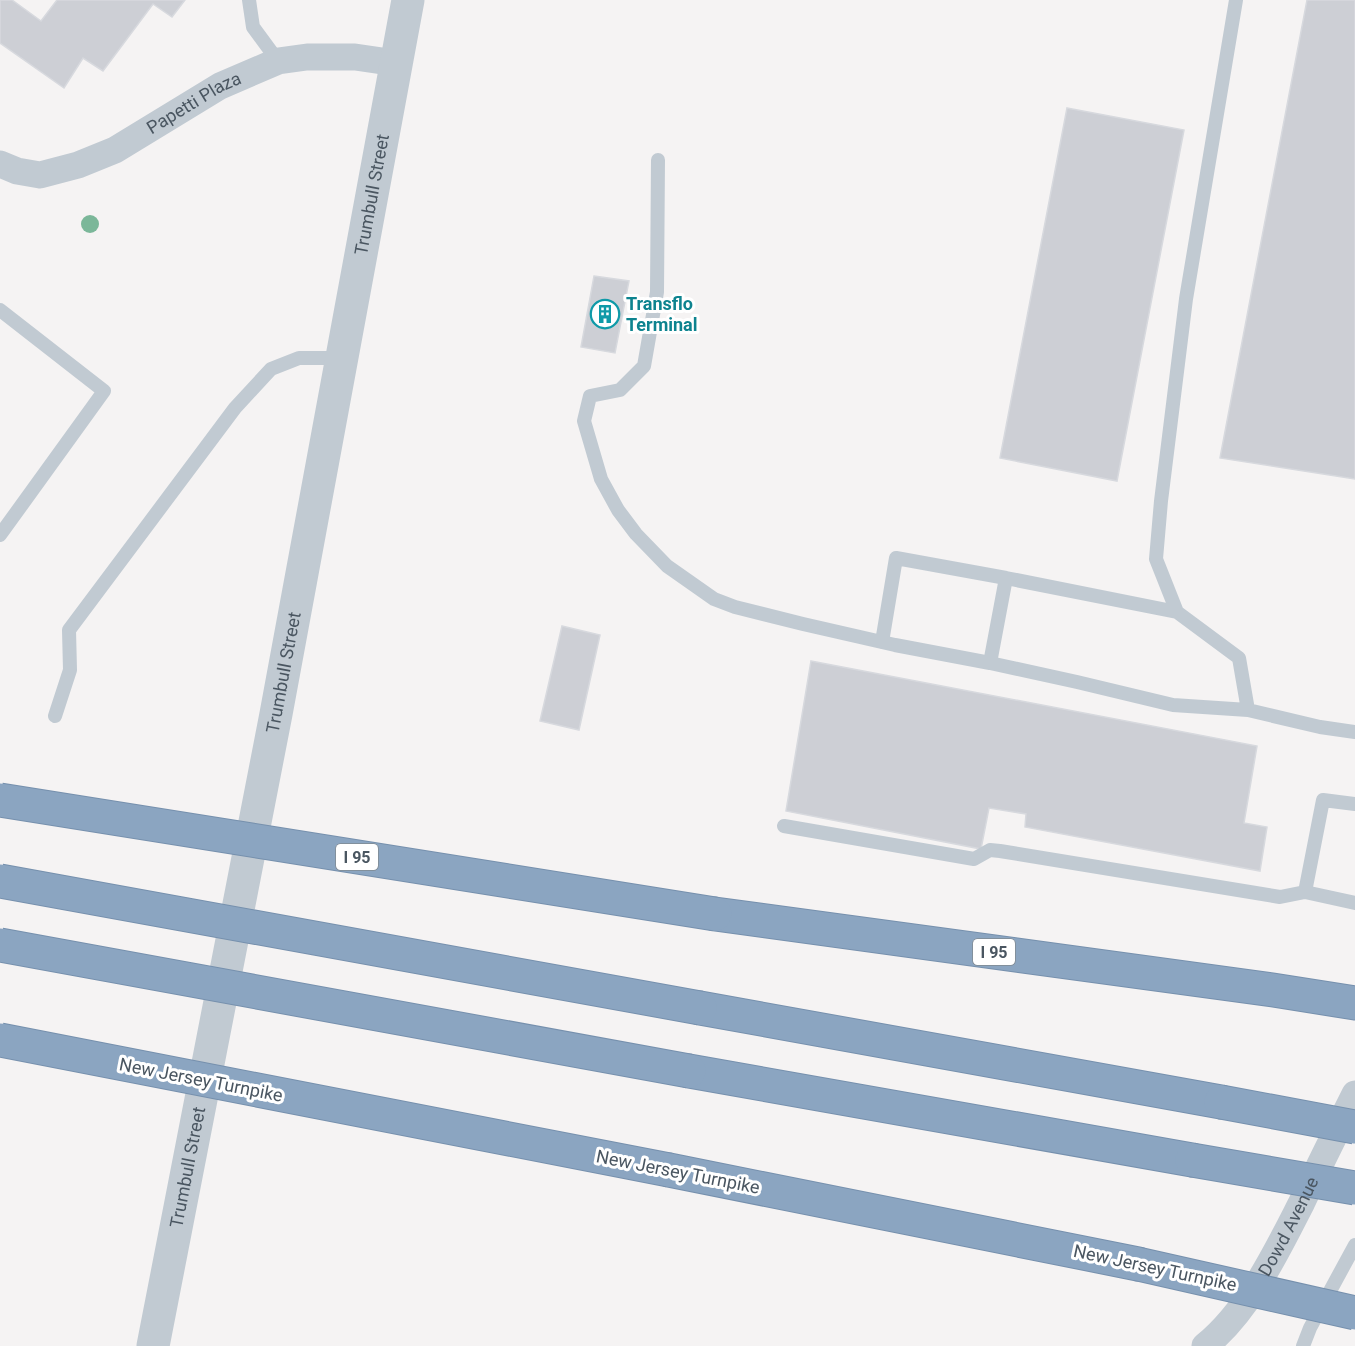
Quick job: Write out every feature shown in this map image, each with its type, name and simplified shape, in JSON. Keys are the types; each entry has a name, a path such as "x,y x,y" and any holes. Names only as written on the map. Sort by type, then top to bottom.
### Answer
{"highway":[{"name":"I 95","path":"0,800 715,914 1355,1003"},
{"path":"0,881 1355,1127"},
{"path":"0,945 689,1071 1355,1188"},
{"name":"New Jersey Turnpike","path":"0,1040 1138,1264 1355,1312"}],"street":[{"name":"Trumbull Street","path":"153,1346 278,702 408,0"},
{"name":"Papetti Plaza","path":"0,164 17,171 40,175 78,165 115,150 220,86 278,62 307,57 355,57 396,63"},
{"name":"Dowd Avenue","path":"1205,1346 1218,1336 1251,1294 1284,1238 1355,1094"}],"lane":[{"path":"249,0 253,27 278,62"},
{"path":"1177,612 1156,559 1161,501 1186,299 1236,0"},
{"path":"658,160 657,292 644,366 620,390 590,396 584,421 601,479 618,510 636,534 667,566 714,598 735,607 882,642 990,663 1173,705 1248,710 1320,727 1355,732"},
{"path":"0,310 104,391 0,535"},
{"path":"55,716 70,670 69,630 235,408 272,369 299,358 342,358"},
{"path":"882,642 896,558 1006,578 1177,612 1239,658 1248,710"},
{"path":"990,663 1006,578"},
{"path":"1305,892 1323,800 1355,804"},
{"path":"784,826 974,859 990,850 1000,851 1280,897 1305,892 1355,903"},
{"path":"1303,1346 1310,1328 1355,1245"}],"building":[{"path":"0,0 12,0 41,21 57,0 185,0 172,17 153,4 103,71 83,58 64,88 0,43"},
{"path":"1307,0 1355,0 1355,479 1220,458"},
{"path":"1067,108 1184,130 1117,481 1000,458"},
{"name":"Transflo Terminal","path":"594,276 629,281 615,353 581,347"},
{"path":"562,626 600,635 579,730 540,721"},
{"path":"811,661 1257,746 1244,823 1267,827 1260,871 1025,827 1026,814 989,808 981,849 786,811"}],"place":[{"name":"Transflo Terminal","path":"605,314"}]}
